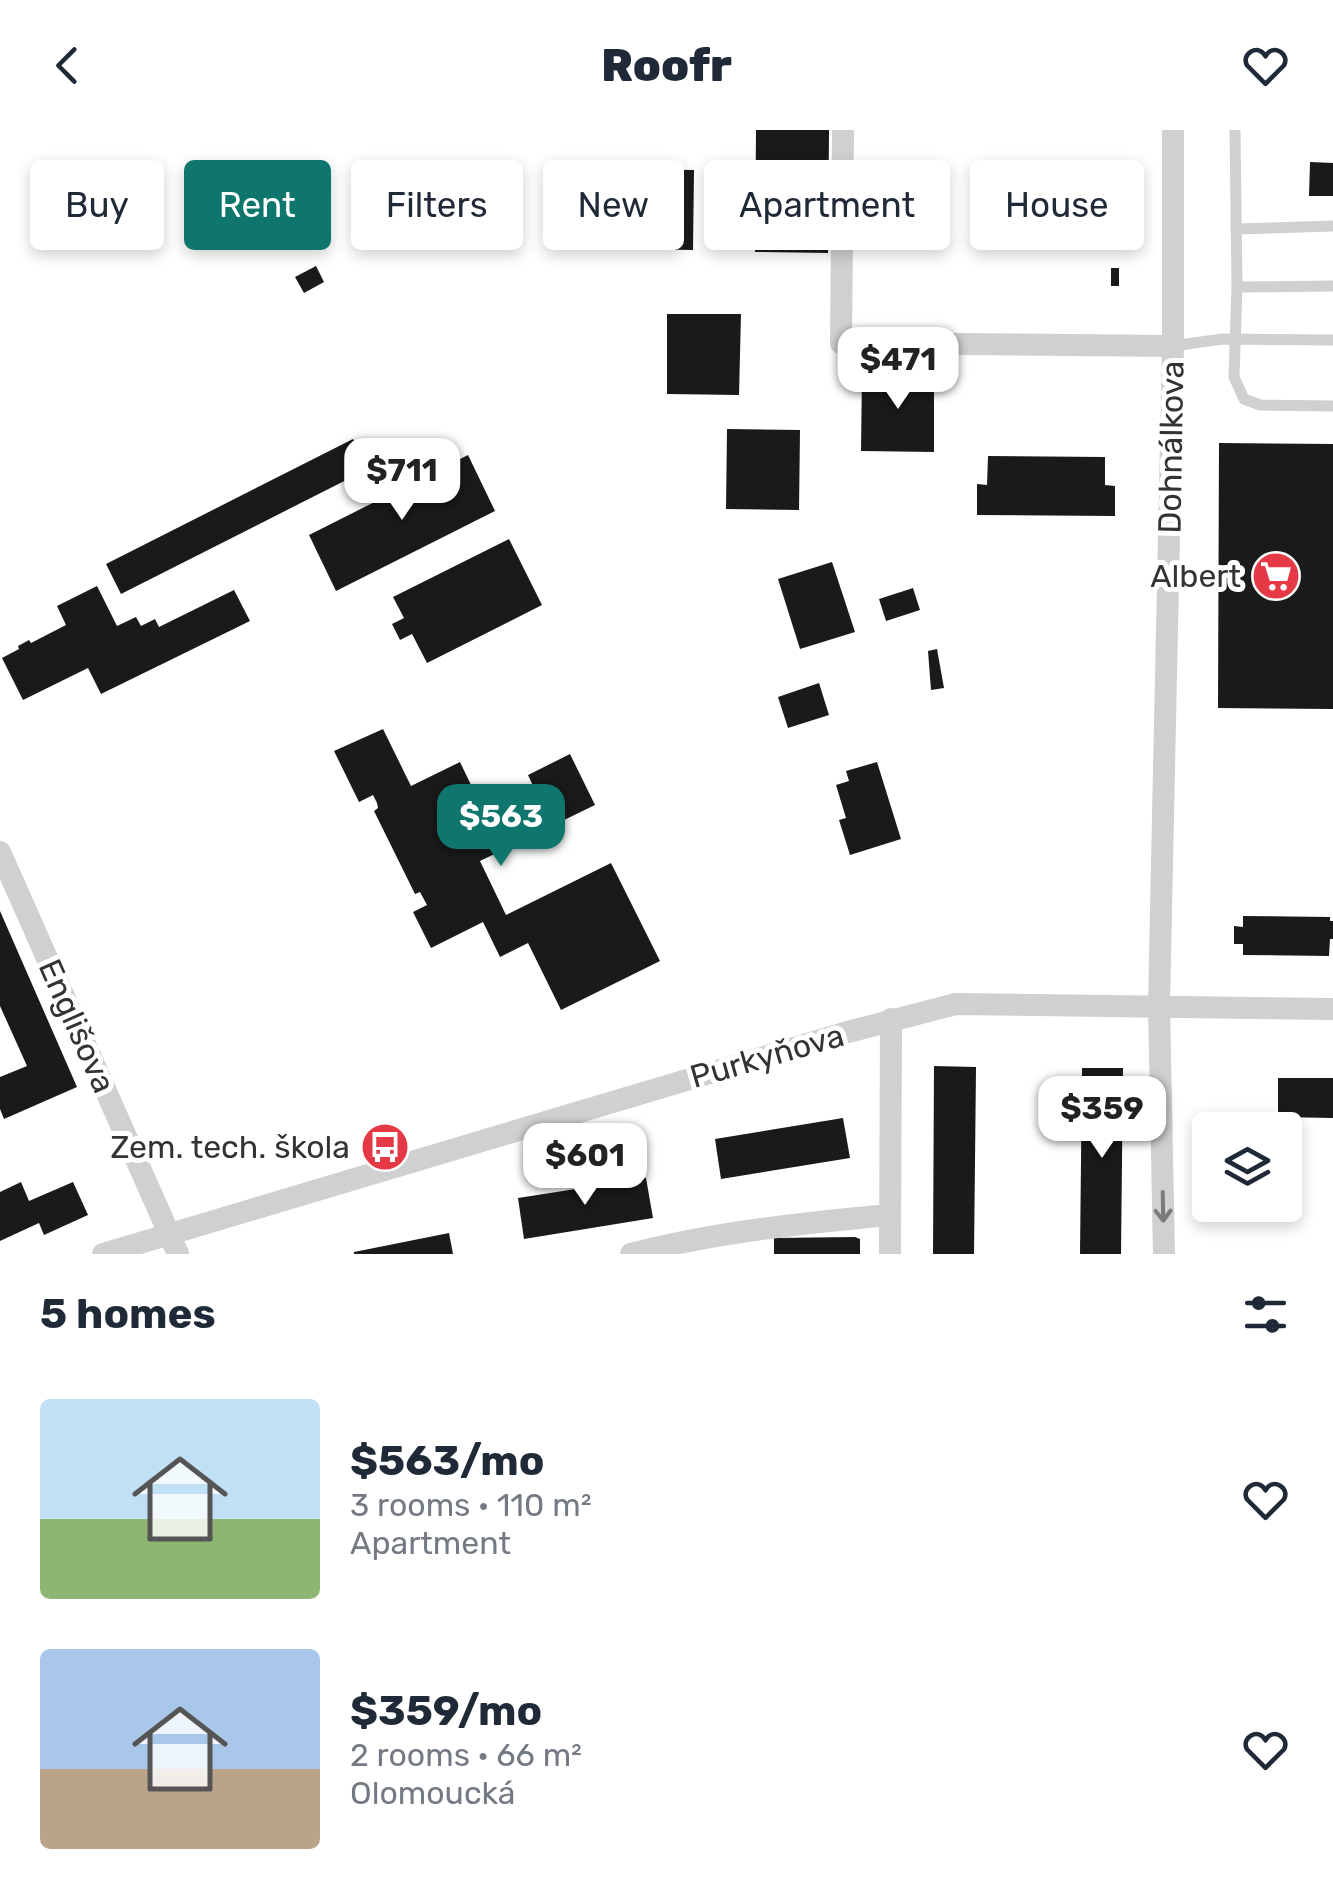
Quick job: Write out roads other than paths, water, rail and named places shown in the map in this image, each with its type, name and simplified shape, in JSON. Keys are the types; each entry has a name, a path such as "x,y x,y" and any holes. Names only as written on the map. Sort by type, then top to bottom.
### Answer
{"street":[{"path":"843,130 841,342 1174,346"},
{"name":"Dohnálkova","path":"1164,1254 1160,1005 1174,346 1174,130"},
{"name":"Englišova","path":"0,852 173,1243"},
{"name":"Purkyňova","path":"103,1254 173,1243 891,1019 956,1004 1333,1009"},
{"path":"890,1254 891,1019"},
{"path":"631,1254 721,1245 774,1226 890,1215"}],"lane":[{"path":"1235,130 1234,378 1244,399 1260,405 1333,406"},
{"path":"1236,229 1333,226"},
{"path":"1236,287 1333,286"},
{"path":"1174,346 1236,340 1333,340"}],"place":[{"name":"Albert","path":"1276,576"},
{"name":"Zem. tech. škola","path":"385,1147"}]}
